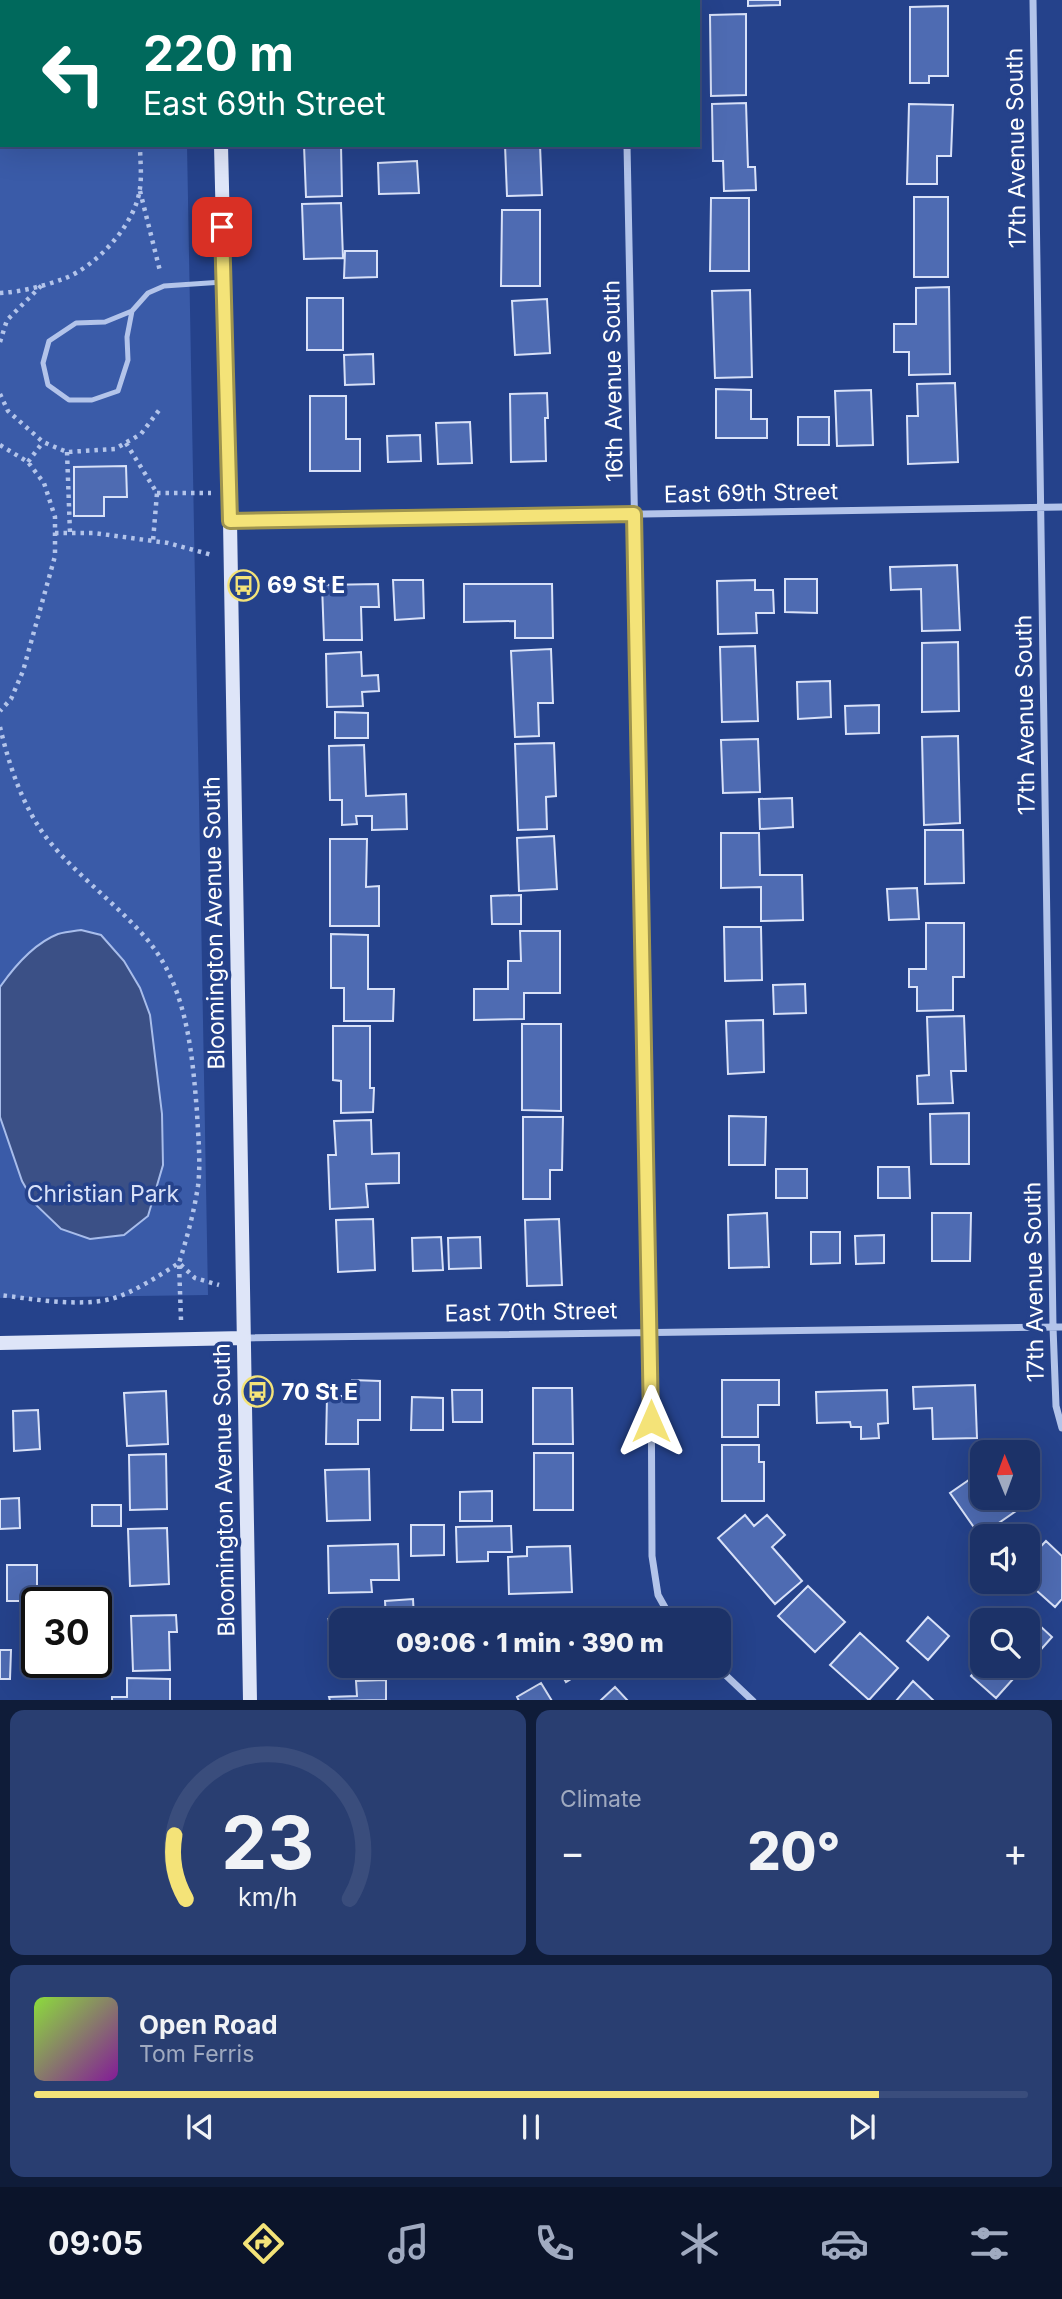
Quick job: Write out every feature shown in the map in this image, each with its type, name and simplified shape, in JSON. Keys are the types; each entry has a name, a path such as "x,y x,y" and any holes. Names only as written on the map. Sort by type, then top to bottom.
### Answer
{"street":[{"name":"17th Avenue South","path":"1033,0 1058,1327 1056,1406 1062,1428"},
{"name":"Bloomington Avenue South","path":"221,147 231,555 250,1700"},
{"name":"16th Avenue South","path":"627,147 651,1334 652,1556 658,1595 665,1608"},
{"name":"East 69th Street","path":"230,521 1062,507"},
{"name":"East 70th Street","path":"0,1343 1058,1327"},
{"path":"729,1678 753,1700"}],"lane":[{"path":"132,311 127,337 128,360 118,391 92,400 69,400 48,385 43,363 49,341 76,323 105,322 132,311 148,293 164,286 223,282"}],"path":[{"path":"141,147 140,190 164,286"},
{"path":"0,293 64,279 102,254 129,221 140,190"},
{"path":"0,342 7,320 43,284"},
{"path":"0,394 8,411 43,442 67,452 115,449 141,434 160,409"},
{"path":"28,462 43,442"},
{"path":"126,443 158,493 152,541"},
{"path":"0,445 28,462 44,483 55,517 55,556 32,643 11,699 0,710"},
{"path":"67,452 70,533"},
{"path":"158,493 229,493"},
{"path":"55,533 94,533 168,543 210,555 231,555"},
{"path":"0,727 8,760 29,809 53,846 146,938 173,982 184,1011 194,1073 198,1183 190,1228 179,1263 182,1340"},
{"path":"179,1263 195,1278 219,1285"},
{"path":"0,1295 77,1301 111,1299 179,1263"}],"green space":[{"name":"Christian Park","path":"0,147 187,147 208,1295 0,1298"}],"shaded area":[{"path":"81,930 101,935 124,961 140,988 150,1015 162,1114 163,1165 148,1216 124,1235 90,1239 61,1229 35,1204 22,1181 0,1117 0,987 18,964 41,943 58,934"}],"building":[{"path":"748,0 780,0 780,5 748,6"},
{"path":"948,6 948,76 929,76 929,83 910,83 910,7"},
{"path":"746,14 746,95 711,96 710,15"},
{"path":"746,103 748,167 755,167 756,190 724,191 723,161 713,161 712,104"},
{"path":"909,104 953,105 951,156 937,156 937,184 907,184"},
{"path":"304,147 341,147 342,196 306,197"},
{"path":"505,147 540,147 542,195 507,196"},
{"path":"417,161 419,193 379,194 378,163"},
{"path":"914,197 948,197 948,277 914,277"},
{"path":"711,198 749,198 749,271 710,271"},
{"path":"341,203 343,258 304,259 302,204"},
{"path":"502,210 540,210 540,286 501,286"},
{"path":"345,251 377,251 377,277 344,278"},
{"path":"949,287 950,374 909,375 909,352 894,352 894,324 916,324 916,288"},
{"path":"750,290 752,377 715,378 712,291"},
{"path":"307,298 343,298 343,350 307,350"},
{"path":"547,299 550,353 515,355 512,301"},
{"path":"373,354 374,384 345,385 344,355"},
{"path":"955,383 958,462 908,464 907,416 918,416 917,384"},
{"path":"716,389 751,390 751,419 767,419 767,438 716,438"},
{"path":"871,390 873,445 837,446 835,391"},
{"path":"547,393 546,461 511,462 510,394"},
{"path":"310,396 346,396 346,439 360,439 360,471 310,471"},
{"path":"798,417 829,417 829,445 798,445"},
{"path":"470,422 472,463 438,464 436,423"},
{"path":"420,435 421,461 388,462 387,436"},
{"path":"126,466 127,497 104,497 104,516 74,516 74,467"},
{"path":"957,565 960,630 922,631 921,589 891,590 890,567"},
{"path":"785,579 817,579 817,613 785,612"},
{"path":"393,580 423,580 424,618 395,620"},
{"path":"755,580 755,590 773,590 774,613 756,613 757,633 718,634 717,581"},
{"path":"378,584 379,607 361,607 362,640 324,640 322,585"},
{"path":"464,584 552,584 553,638 515,638 515,621 464,622"},
{"path":"958,642 959,711 922,712 922,643"},
{"path":"755,646 758,721 722,722 720,647"},
{"path":"551,649 553,703 538,703 539,736 515,737 511,651"},
{"path":"361,652 362,676 378,675 379,691 362,692 363,706 327,707 326,654"},
{"path":"830,681 831,717 798,719 797,682"},
{"path":"879,705 879,733 846,734 845,706"},
{"path":"335,712 368,713 368,738 335,738"},
{"path":"958,736 960,823 924,825 922,737"},
{"path":"758,739 760,792 723,793 721,740"},
{"path":"554,743 556,796 546,797 547,829 518,830 515,744"},
{"path":"364,745 366,796 406,794 407,829 372,830 372,816 356,816 357,824 342,825 342,800 330,800 329,746"},
{"path":"792,798 793,827 760,829 759,799"},
{"path":"925,830 963,830 964,883 925,884"},
{"path":"721,833 759,833 760,875 802,875 803,920 761,921 761,887 721,888"},
{"path":"554,836 557,889 519,891 517,838"},
{"path":"330,839 367,839 366,887 379,886 379,926 330,926"},
{"path":"917,888 919,919 889,920 887,889"},
{"path":"521,895 521,924 492,924 491,896"},
{"path":"926,923 964,923 964,977 953,977 953,1010 917,1011 917,987 909,987 909,969 926,969"},
{"path":"724,927 761,927 762,980 725,981"},
{"path":"520,931 560,931 560,993 524,993 524,1019 474,1020 474,989 508,989 508,961 521,961"},
{"path":"331,934 368,935 368,989 394,989 393,1021 344,1021 344,988 331,988"},
{"path":"805,984 806,1013 774,1014 773,985"},
{"path":"964,1016 966,1071 951,1071 953,1103 918,1104 917,1076 929,1075 927,1017"},
{"path":"763,1020 764,1072 728,1074 726,1021"},
{"path":"522,1024 561,1024 561,1111 522,1110"},
{"path":"333,1026 370,1026 370,1088 374,1088 373,1112 341,1113 341,1081 333,1080"},
{"path":"969,1113 969,1164 931,1164 930,1114"},
{"path":"729,1116 766,1117 765,1165 729,1165"},
{"path":"523,1117 563,1117 562,1170 550,1170 550,1199 523,1199"},
{"path":"371,1120 372,1154 399,1153 399,1183 366,1184 368,1207 330,1209 328,1155 336,1155 334,1121"},
{"path":"878,1167 909,1167 910,1198 878,1198"},
{"path":"776,1169 807,1169 807,1198 776,1198"},
{"path":"767,1213 769,1267 729,1268 728,1215"},
{"path":"932,1213 971,1213 970,1261 932,1261"},
{"path":"373,1219 375,1270 338,1272 336,1220"},
{"path":"559,1219 562,1285 527,1286 525,1220"},
{"path":"811,1232 840,1232 840,1263 811,1264"},
{"path":"884,1235 884,1263 856,1264 855,1236"},
{"path":"441,1237 443,1270 413,1271 412,1238"},
{"path":"480,1237 481,1268 449,1269 448,1238"},
{"path":"352,1380 380,1381 380,1420 358,1420 358,1444 326,1444 327,1396 352,1396"},
{"path":"722,1380 779,1380 779,1405 758,1405 758,1437 722,1437"},
{"path":"975,1385 977,1438 933,1439 932,1408 914,1409 913,1387"},
{"path":"533,1388 572,1388 573,1444 533,1444"},
{"path":"452,1390 482,1390 482,1422 453,1422"},
{"path":"887,1390 888,1423 878,1424 879,1438 861,1439 861,1427 851,1427 850,1422 817,1423 816,1392"},
{"path":"166,1391 168,1444 127,1446 124,1393"},
{"path":"412,1397 443,1398 443,1430 411,1430"},
{"path":"38,1410 40,1449 14,1451 13,1411"},
{"path":"722,1445 759,1445 759,1462 764,1462 764,1501 722,1501"},
{"path":"534,1453 573,1453 573,1510 534,1510"},
{"path":"166,1454 167,1509 130,1510 129,1455"},
{"path":"369,1469 370,1520 327,1521 325,1470"},
{"path":"970,1479 970,1510 1016,1511 997,1524 972,1524 950,1493"},
{"path":"492,1491 492,1521 460,1521 460,1492"},
{"path":"19,1498 20,1528 0,1529 0,1499"},
{"path":"92,1505 121,1505 121,1526 92,1526"},
{"path":"745,1515 754,1526 767,1515 785,1535 772,1547 802,1581 775,1604 718,1538"},
{"path":"411,1525 444,1525 444,1555 411,1556"},
{"path":"511,1526 512,1552 488,1552 488,1561 457,1562 456,1527"},
{"path":"167,1528 169,1584 130,1586 128,1529"},
{"path":"1046,1541 1062,1556 1062,1599 1055,1607 1040,1594 1040,1547"},
{"path":"398,1544 399,1580 371,1580 372,1592 329,1593 328,1546"},
{"path":"570,1546 572,1592 509,1594 508,1557 527,1556 527,1547"},
{"path":"7,1565 37,1565 37,1587 21,1587 21,1601 7,1601"},
{"path":"808,1586 845,1622 815,1652 778,1616"},
{"path":"413,1599 413,1608 385,1608 385,1601"},
{"path":"176,1615 177,1632 169,1632 170,1670 133,1671 131,1616"},
{"path":"928,1617 949,1636 928,1660 907,1641"},
{"path":"1040,1626 1052,1637 1040,1650"},
{"path":"860,1633 898,1668 869,1700 830,1665"},
{"path":"0,1650 11,1650 10,1679 0,1679"},
{"path":"127,1678 170,1679 170,1700 112,1700 112,1697 127,1697"},
{"path":"973,1678 1013,1679 996,1698"},
{"path":"386,1680 386,1700 330,1700 329,1697 357,1696 356,1681"},
{"path":"913,1681 933,1700 897,1700"},
{"path":"541,1683 551,1700 518,1700 517,1697"},
{"path":"615,1687 627,1700 601,1700"}],"place":[{"name":"69 St E","path":"244,585"},
{"name":"70 St E","path":"258,1392"}],"route":[{"path":"222,227 230,521 634,514 651,1421"}]}
